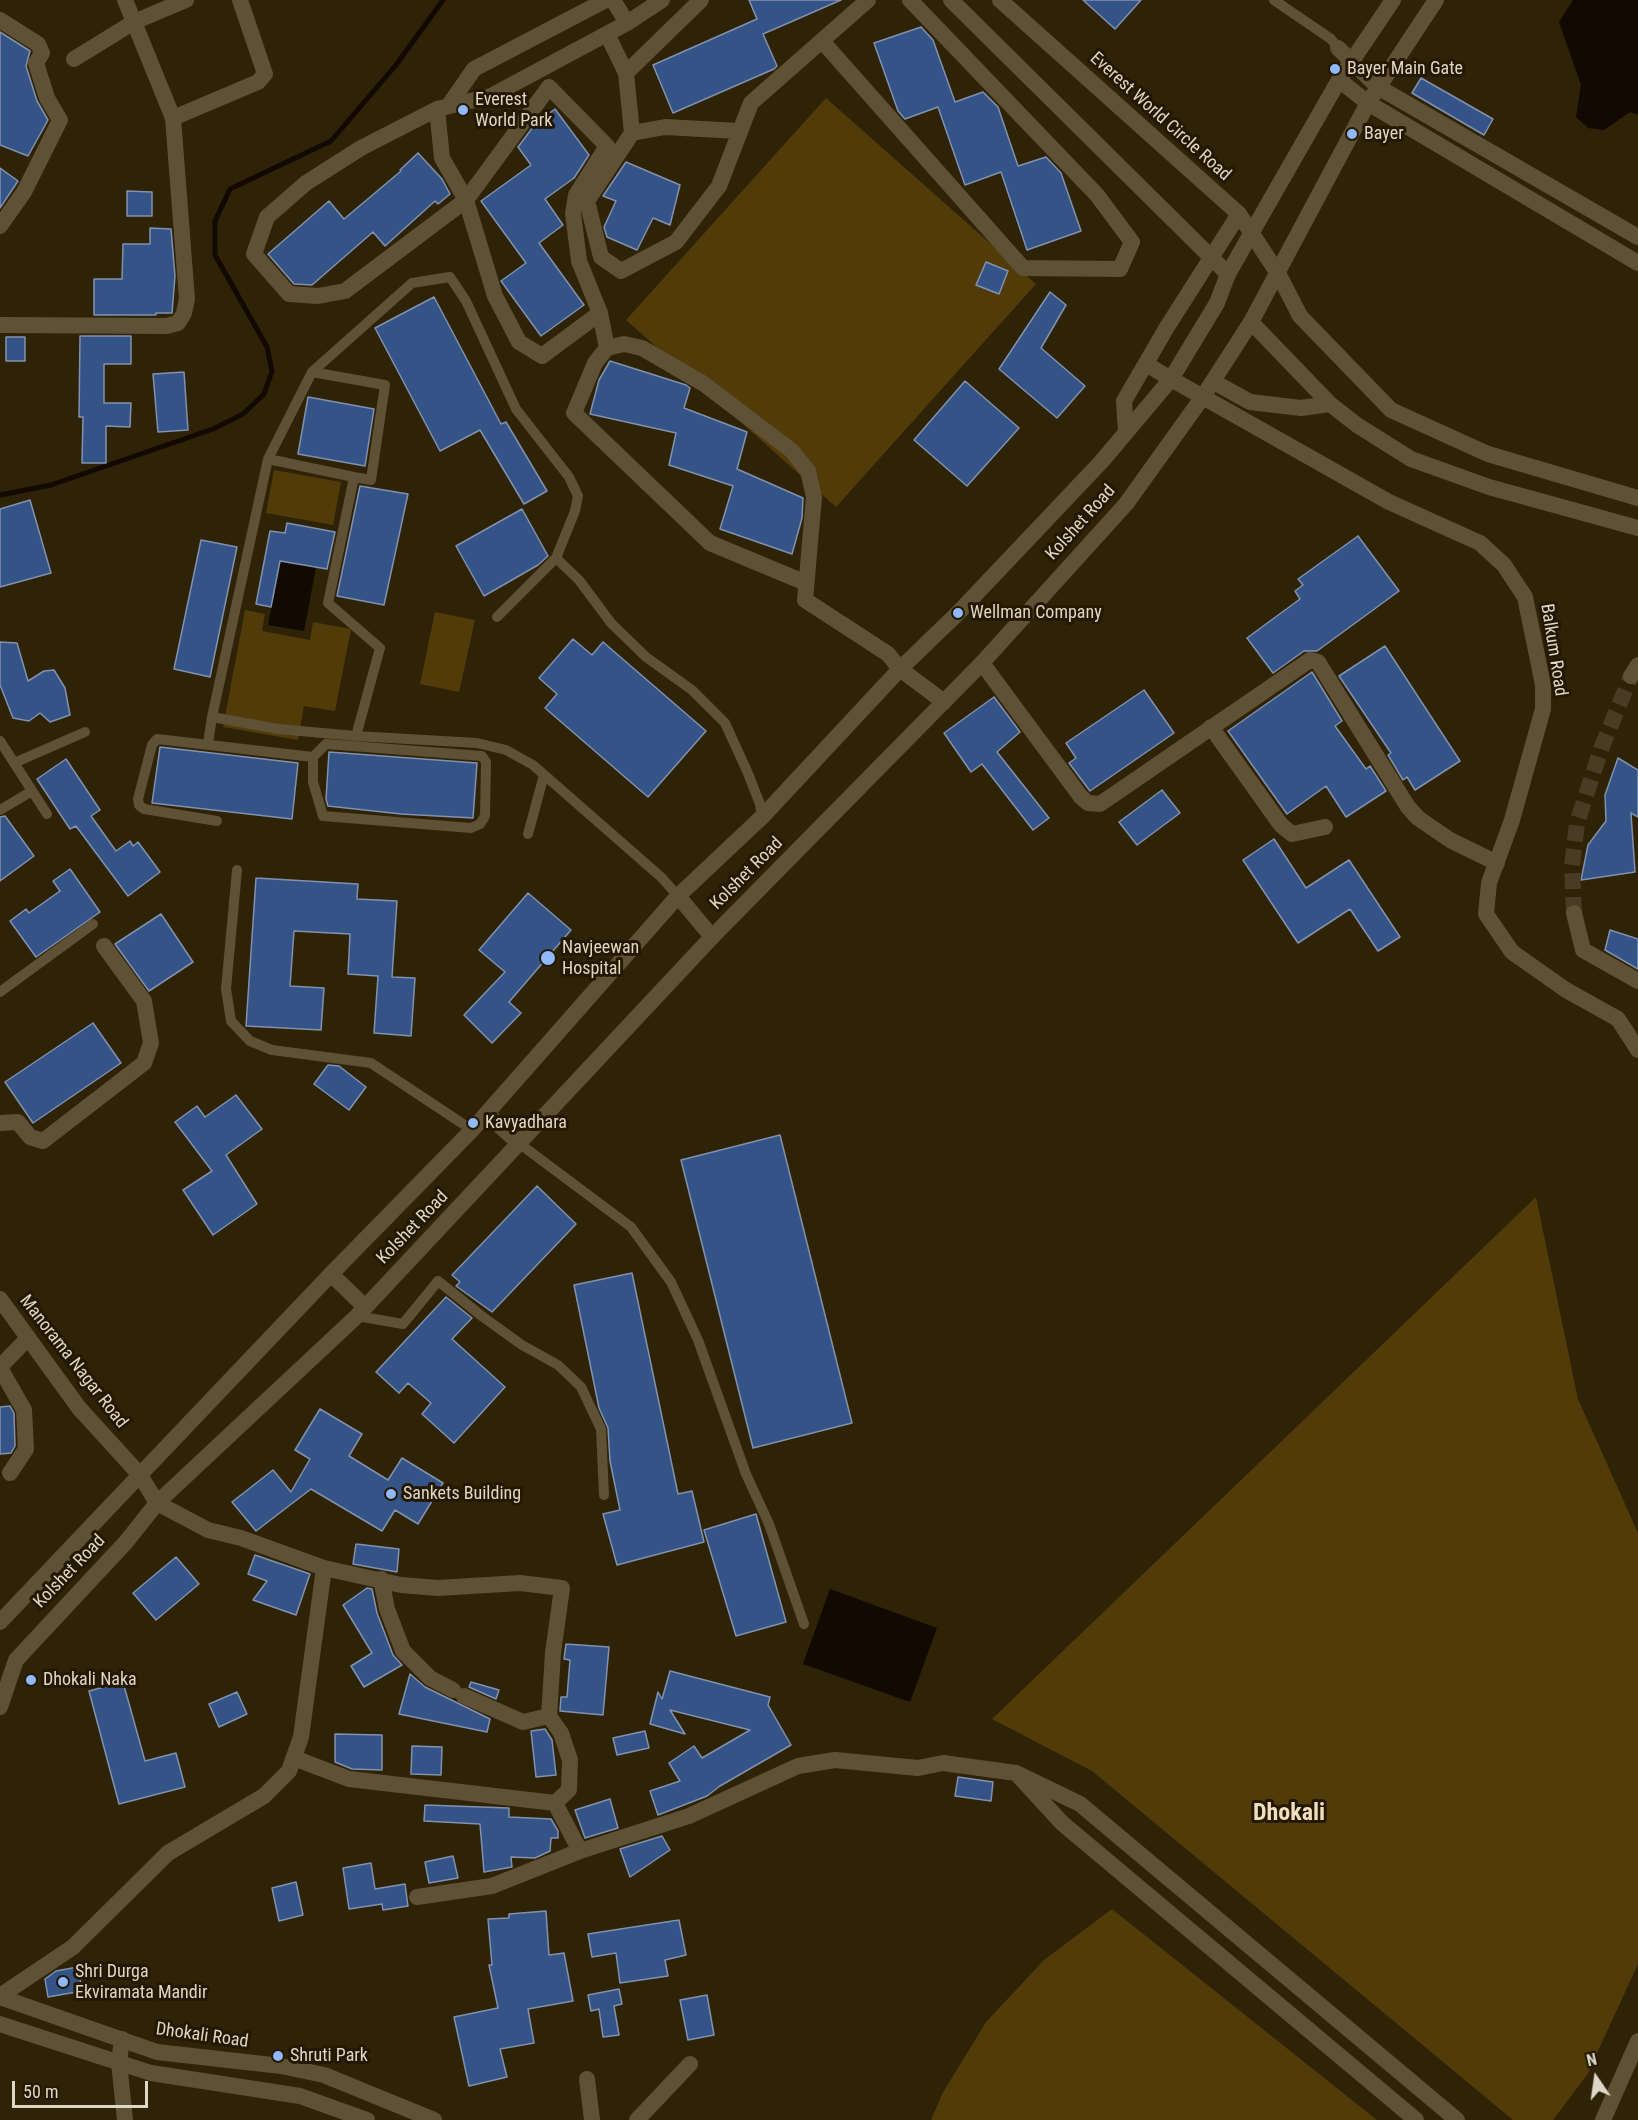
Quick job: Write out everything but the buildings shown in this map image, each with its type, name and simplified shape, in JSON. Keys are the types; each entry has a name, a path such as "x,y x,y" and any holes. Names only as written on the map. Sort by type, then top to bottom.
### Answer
{"street":[{"path":"0,325 167,326 178,323 184,313 186,300 173,118 125,0"},
{"path":"74,59 134,22 186,0"},
{"path":"173,118 258,82 265,74 240,0"},
{"path":"600,313 542,356 519,342 495,296 466,200 442,158 443,107 474,69 606,0"},
{"path":"613,0 627,23"},
{"path":"607,348 600,313 579,261 573,213 576,195 608,146 549,87 466,200 345,291 318,296 289,294 254,254 267,217 306,183 361,148 443,107 491,96 627,23 662,0"},
{"path":"626,73 701,0"},
{"path":"607,34 626,73 632,133 587,201 601,257 621,271 676,242 719,186 738,131 751,103 868,0"},
{"path":"822,41 1023,268 1120,268 1132,243 1097,195 910,0"},
{"path":"951,0 1209,258 1228,274"},
{"name":"Everest World Circle Road","path":"1000,0 1239,214 1279,275 1300,316 1391,410 1488,454 1638,498"},
{"name":"Kolshet Road","path":"0,1622 331,1274 487,1114 678,896 762,817 900,669 958,613 1126,432 1171,379 1217,303 1228,274 1339,80 1393,0"},
{"name":"Kolshet Road","path":"0,1707 15,1660 126,1542 157,1503 361,1311 712,937 982,663 1126,504 1214,382 1251,322 1279,275 1368,103 1436,0"},
{"path":"0,20 38,44 42,53 36,63 47,98 60,120 24,192 0,226"},
{"path":"1338,48 1378,87 1638,237"},
{"path":"1339,80 1368,103 1638,263"},
{"path":"632,133 665,127 738,131"},
{"path":"1442,147 1454,130"},
{"path":"1126,432 1124,401 1209,258 1239,214"},
{"path":"1251,322 1330,404 1357,425 1411,459 1489,487 1638,528"},
{"path":"806,583 710,543 574,413 595,363 607,348 624,344 642,348 704,384 792,450 808,471 813,497 805,600 888,654 900,669 944,702"},
{"name":"Balkum Road","path":"1146,364 1202,398 1389,502 1480,543 1504,565 1525,597 1543,685 1543,709 1512,820 1490,883 1486,914 1512,952 1566,990 1618,1019 1638,1050"},
{"path":"1214,382 1250,402 1301,408 1330,404"},
{"path":"982,663 1088,803 1100,804 1310,660 1318,662 1408,807 1418,818 1459,845 1497,863"},
{"path":"1211,727 1281,825 1292,834 1324,827"},
{"path":"678,896 712,937"},
{"path":"1574,913 1583,950 1638,981"},
{"path":"0,1123 18,1122 30,1137 43,1141 144,1063 151,1043 144,1001 104,946"},
{"path":"487,1114 520,1144"},
{"path":"331,1274 361,1311"},
{"name":"Manorama Nagar Road","path":"0,1299 79,1408 140,1475 157,1503"},
{"path":"10,1473 26,1449 24,1410 0,1368 28,1338"},
{"path":"157,1503 208,1530 241,1538 324,1568 401,1585 438,1588 520,1583 562,1588 553,1653 549,1716 561,1733 570,1760 569,1790 555,1803 349,1779 294,1758"},
{"path":"0,1996 73,1947 168,1852 264,1796 289,1771 307,1702 324,1568"},
{"path":"381,1579 387,1609 403,1651 430,1678 523,1722 549,1716"},
{"path":"417,1897 492,1886 580,1851 689,1816 798,1766 835,1760 918,1768 943,1763 1016,1773 1080,1804 1457,2120"},
{"path":"1016,1773 1062,1823 1416,2120"},
{"path":"555,1803 580,1851"},
{"name":"Dhokali Road","path":"0,1996 157,2052 280,2066 324,2075 421,2112 434,2120"},
{"path":"0,2024 151,2073 300,2096 367,2120"},
{"path":"122,2039 119,2062 125,2120"},
{"path":"1603,2120 1638,2041"},
{"path":"637,2120 690,2064"},
{"path":"587,2079 592,2120"}],"lane":[{"path":"1274,0 1331,39 1338,48"},
{"path":"208,743 268,459 312,372 412,283 450,277 466,301 516,408 569,477 578,496 576,511 556,558 497,617"},
{"path":"268,459 371,480 385,386 312,372"},
{"path":"354,477 328,603 380,648 356,736"},
{"path":"556,558 579,580 611,623 639,651 692,690 725,723 752,782 762,817"},
{"path":"212,717 278,729 477,743 506,750 544,775 662,877 678,896"},
{"path":"14,763 85,732"},
{"path":"217,821 144,809 138,799 152,745 157,739 208,743 313,757"},
{"path":"0,741 47,814"},
{"path":"326,744 482,756 486,762 485,816 480,824 471,828 322,816 313,783 313,757 326,744"},
{"path":"528,834 544,775"},
{"path":"0,810 32,791"},
{"path":"237,870 226,989 231,1021 250,1041 272,1050 371,1063 472,1130"},
{"path":"0,992 93,924"},
{"path":"520,1144 631,1227 671,1282 698,1340 746,1474 769,1524 804,1624"},
{"path":"361,1311 403,1324 438,1281 498,1329 558,1365 581,1387 601,1429 604,1495"}],"shaded area":[{"path":"1573,0 1638,0 1638,115 1630,112 1604,130 1588,128 1576,117 1581,85 1559,22"},
{"path":"826,98 1036,284 836,507 626,320"},
{"path":"274,470 341,482 333,525 266,513"},
{"path":"280,561 316,567 304,631 268,625"},
{"path":"245,610 265,614 262,631 310,640 313,622 351,629 335,711 304,706 298,740 223,727"},
{"path":"435,612 475,620 459,692 420,684"},
{"path":"1536,1197 1578,1399 1638,1533 1638,1964 1587,2075 1553,2120 1513,2120 1092,1771 992,1719"},
{"path":"830,1589 937,1628 910,1702 803,1664"},
{"path":"1112,1909 1377,2120 931,2120 942,2094 986,2022 1044,1960"}],"waterway":[{"path":"0,495 51,485 213,429 243,414 264,394 272,371 267,347 215,255 215,221 230,189 331,141 396,65 443,0"}],"tunnel":[{"path":"1574,913 1572,866 1577,823 1601,749 1631,676"}],"place":[{"name":"Bayer Main Gate","path":"1335,69"},
{"name":"Everest World Park","path":"463,110"},
{"name":"Bayer","path":"1352,134"},
{"name":"Wellman Company","path":"958,613"},
{"name":"Navjeewan Hospital","path":"548,958"},
{"name":"Kavyadhara","path":"473,1123"},
{"name":"Sankets Building","path":"391,1494"},
{"name":"Dhokali Naka","path":"31,1680"},
{"name":"Shri Durga Ekviramata Mandir","path":"63,1982"},
{"name":"Shruti Park","path":"278,2056"}],"district":[{"name":"Dhokali","path":"1289,1814"}]}
